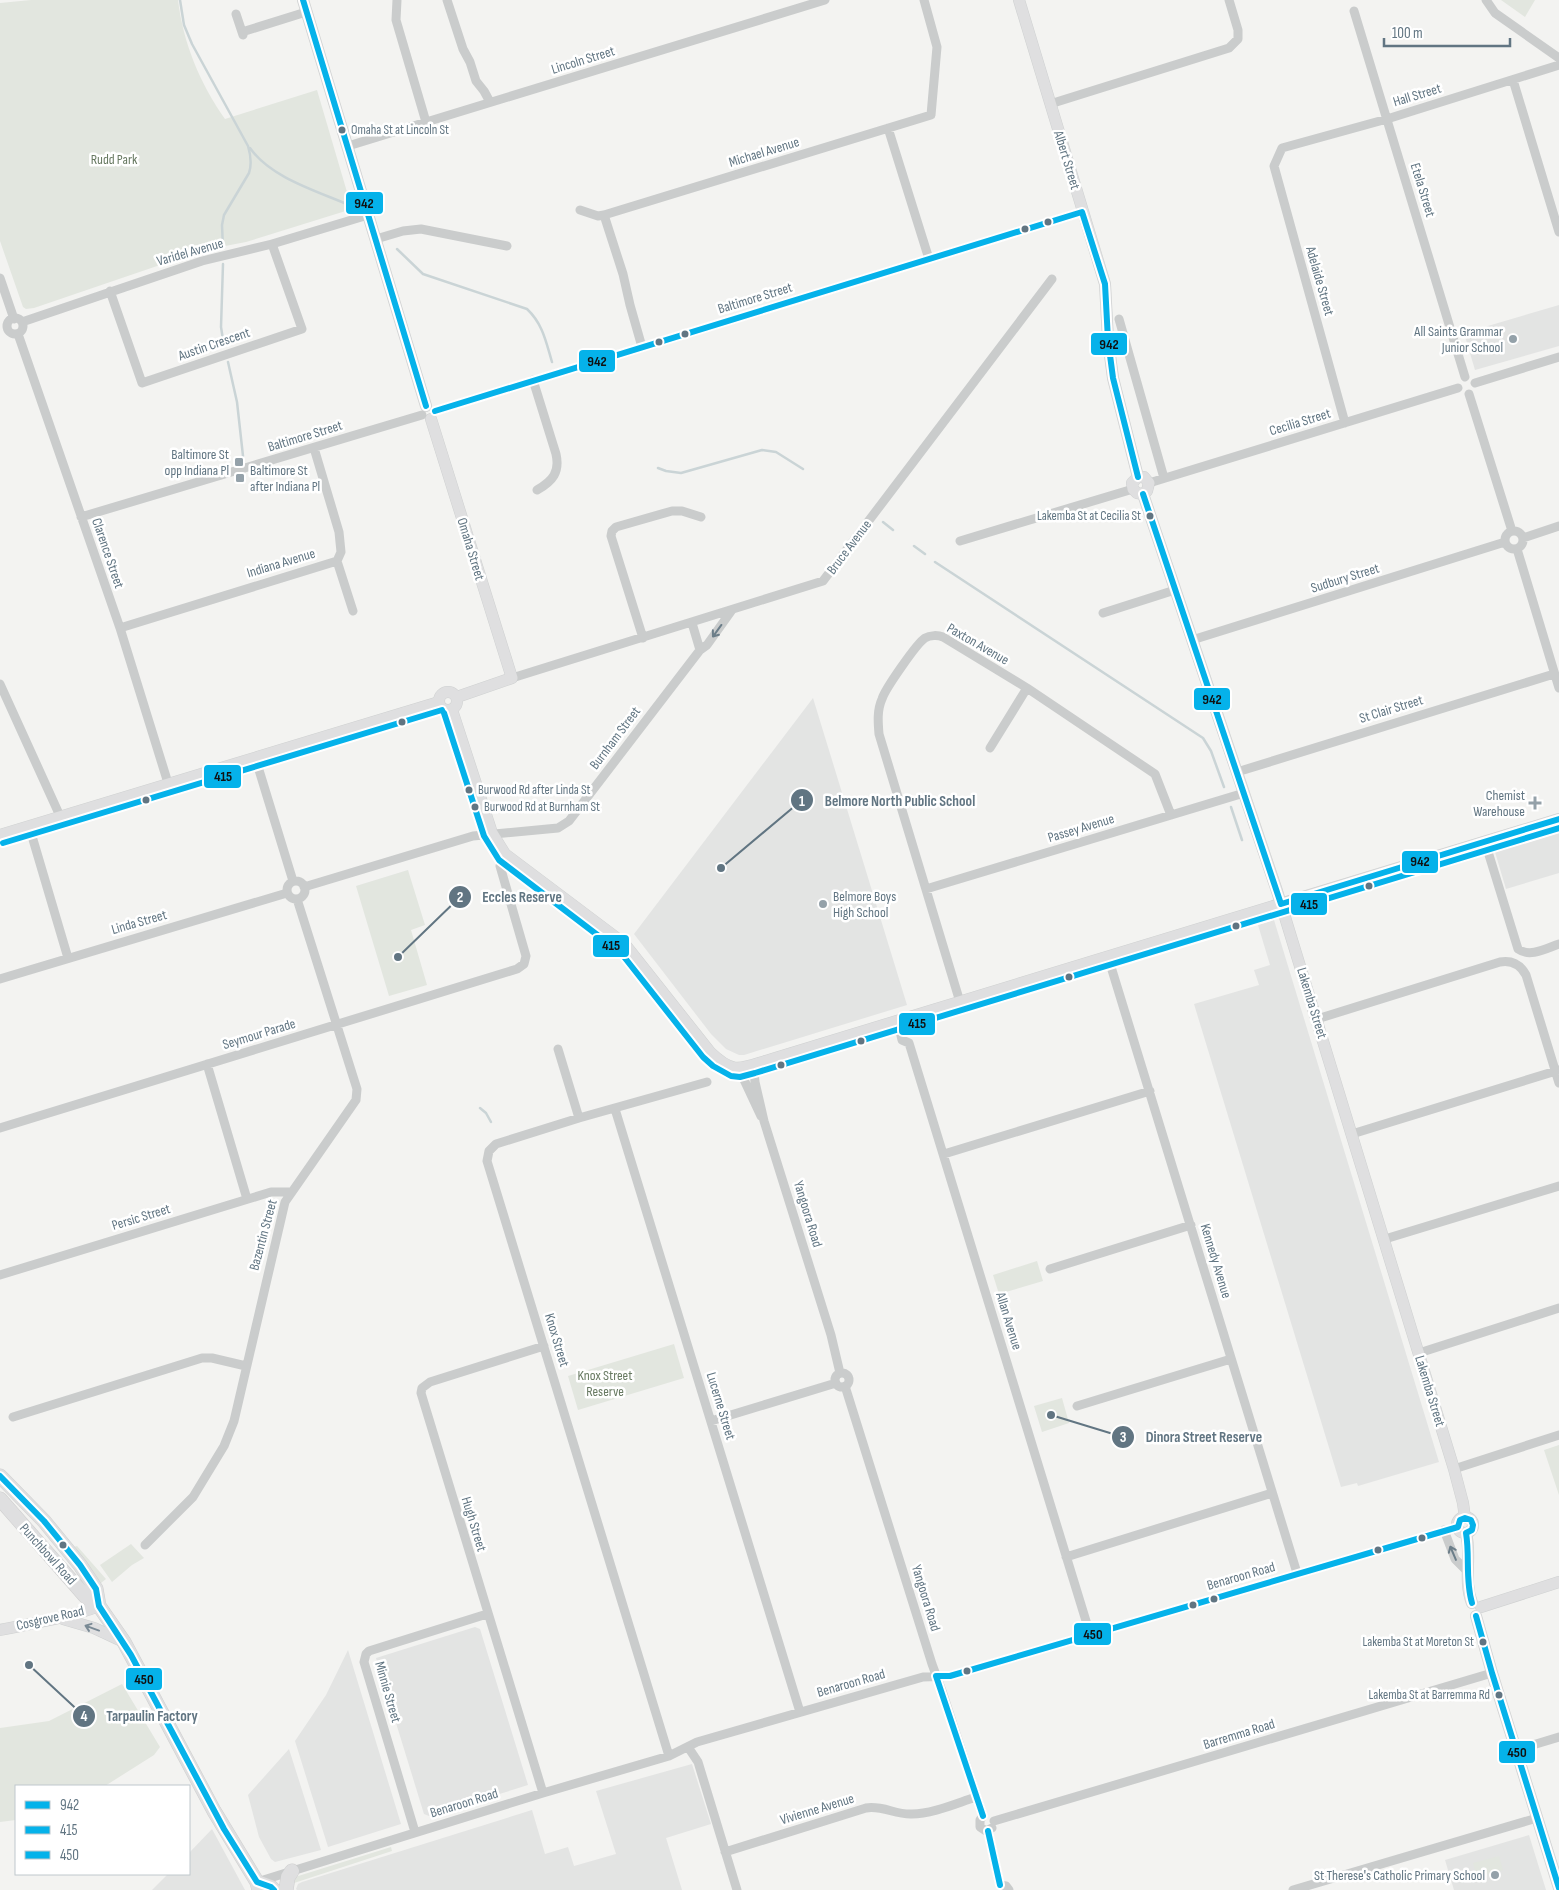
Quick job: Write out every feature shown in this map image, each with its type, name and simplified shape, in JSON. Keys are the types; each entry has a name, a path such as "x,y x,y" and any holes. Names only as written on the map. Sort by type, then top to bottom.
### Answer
{"main road":[{"name":"Omaha Street","path":"302,0 512,678"},
{"name":"Albert Street","path":"1018,0 1105,284 1108,340 1113,378 1138,477"},
{"path":"1138,477 1146,478 1150,483 1148,491 1138,491 1132,483 1138,477"},
{"name":"Lakemba Street","path":"1138,491 1175,590 1281,904 1385,1239 1463,1503 1463,1526 1468,1545 1468,1588 1476,1609 1492,1673 1559,1888"},
{"name":"Bruce Avenue","path":"457,697 512,678"},
{"path":"445,692 451,692 457,697 457,705 452,710 444,710 439,702 440,696 445,692"},
{"path":"0,835 255,756 439,702"},
{"path":"452,710 492,834 505,854 618,939 710,1052 727,1067 739,1069 1559,819"},
{"name":"Punchbowl Road","path":"0,1476 44,1522 80,1565 96,1589 100,1606 128,1648 214,1810 258,1886"},
{"name":"Punchbowl Road","path":"1,1502 85,1596 100,1606"},
{"path":"1476,1609 1559,1582"},
{"name":"Cosgrove Road","path":"0,1630 84,1612 100,1606"},
{"path":"59,1618 94,1628 128,1648"},
{"path":"286,1890 288,1876 292,1871"},
{"path":"258,1886 271,1887 274,1890"}],"street":[{"path":"397,0 396,20 426,122"},
{"path":"447,0 463,49 476,80 490,102"},
{"name":"Lincoln Street","path":"348,146 825,0"},
{"name":"Michael Avenue","path":"580,210 598,216 604,215 931,115 937,47 924,0"},
{"path":"1050,104 1229,48 1238,39 1238,30 1229,0"},
{"path":"1486,0 1490,9 1495,13 1559,58"},
{"name":"Etela Street","path":"1354,11 1465,377"},
{"path":"236,14 242,34 306,12"},
{"name":"Hall Street","path":"1282,148 1387,119 1559,65"},
{"path":"1514,80 1559,232"},
{"path":"888,128 929,260"},
{"name":"Adelaide Street","path":"1282,148 1274,166 1345,423"},
{"name":"Baltimore Street","path":"81,517 429,413 1082,212"},
{"name":"Varidel Avenue","path":"18,320 202,261 272,244 368,215"},
{"path":"604,215 623,274 642,347"},
{"path":"376,239 403,231 421,229 507,246"},
{"name":"Austin Crescent","path":"110,291 142,383 302,329 272,244"},
{"path":"0,278 22,329 0,335"},
{"name":"Bruce Avenue","path":"512,678 823,581 1052,279"},
{"path":"1120,319 1164,478"},
{"path":"13,332 8,323 18,320"},
{"name":"Clarence Street","path":"13,332 120,628 168,783"},
{"path":"1475,383 1559,358"},
{"path":"1465,377 1472,379 1475,383 1474,391 1469,394 1461,392 1458,388 1459,382 1465,377"},
{"path":"533,380 558,465 552,480 537,490"},
{"name":"Cecilia Street","path":"1150,483 1458,388"},
{"path":"1469,394 1512,531"},
{"name":"Indiana Avenue","path":"120,628 337,561 341,552 339,532 314,448"},
{"path":"960,541 1138,491"},
{"path":"643,638 611,536 612,531 616,527 672,511 682,511 701,517"},
{"path":"1522,538 1559,526"},
{"path":"1512,531 1517,532 1522,538 1521,546 1517,549 1508,547 1505,542 1507,534 1512,531"},
{"name":"Sudbury Street","path":"1192,640 1505,542"},
{"path":"1517,549 1559,688"},
{"path":"337,561 354,611"},
{"path":"1103,613 1175,590"},
{"name":"Burnham Street","path":"492,834 558,828 570,821 732,610"},
{"path":"692,623 700,650"},
{"name":"Paxton Avenue","path":"960,1002 879,734 878,715 881,700 889,684 924,638 938,635 1027,688 1155,774 1171,815"},
{"name":"St Clair Street","path":"1237,772 1554,674"},
{"path":"0,684 60,816"},
{"path":"990,748 1027,688"},
{"path":"255,756 293,881"},
{"name":"Passey Avenue","path":"926,889 1244,793"},
{"path":"29,826 68,958"},
{"path":"304,887 473,836 492,834"},
{"path":"1485,842 1516,946 1523,952 1533,952 1559,944"},
{"name":"Seymour Parade","path":"0,1128 518,969 524,964 526,956 500,866 505,854"},
{"path":"293,881 298,881 304,887 304,895 297,899 291,898 287,893 286,887 293,881"},
{"name":"Linda Street","path":"0,979 287,893"},
{"name":"Bazentin Street","path":"145,1545 193,1497 224,1446 234,1421 282,1211 290,1192 356,1100 357,1089 338,1024 297,899"},
{"name":"Kennedy Avenue","path":"1108,957 1297,1574"},
{"path":"1317,1019 1500,962 1517,964 1526,975 1557,1070 1559,1083"},
{"name":"Allan Avenue","path":"894,1022 900,1031 902,1040 910,1043 1090,1634"},
{"path":"558,1049 579,1118"},
{"path":"208,1064 247,1199"},
{"name":"Yangoora Road","path":"756,1064 754,1072 755,1082 764,1121 831,1335 840,1373"},
{"name":"Yangoora Road","path":"739,1069 757,1111 764,1121"},
{"path":"1352,1134 1557,1070"},
{"name":"Knox Street","path":"669,1756 487,1161 489,1150 496,1144 579,1118 707,1082"},
{"path":"944,1154 1150,1091"},
{"name":"Lucerne Street","path":"615,1109 800,1712"},
{"path":"1385,1239 1559,1186"},
{"name":"Persic Street","path":"0,1274 271,1192 290,1192"},
{"path":"1050,1270 1191,1225"},
{"path":"1419,1353 1559,1308"},
{"name":"Hugh Street","path":"543,1793 422,1398 422,1388 430,1382 544,1346"},
{"path":"13,1417 202,1358 212,1358 246,1366"},
{"path":"1077,1406 1231,1359"},
{"path":"840,1373 845,1374 849,1378 845,1386 840,1387 836,1383 836,1377 840,1373"},
{"path":"711,1421 836,1383"},
{"name":"Yangoora Road","path":"845,1386 936,1676 983,1816 980,1820 980,1827 988,1831 997,1887"},
{"path":"1454,1469 1559,1436"},
{"path":"1066,1557 1272,1493"},
{"name":"Benaroon Road","path":"258,1886 292,1871 415,1832 669,1756 697,1742 923,1677 950,1676 1463,1526"},
{"path":"1444,1530 1455,1559 1467,1571"},
{"name":"Minnie Street","path":"415,1832 364,1662 365,1657 369,1652 487,1614"},
{"name":"Barremma Road","path":"994,1821 1492,1673"},
{"path":"1516,1750 1559,1737"},
{"path":"688,1747 698,1762 737,1890"},
{"name":"Vivienne Avenue","path":"725,1852 866,1808 877,1808 911,1815 976,1797"},
{"path":"983,1816 991,1817 994,1821 992,1828 988,1831"},
{"path":"1293,1890 1537,1818"},
{"path":"997,1887 1006,1886 1009,1890"}],"shaded area":[{"name":"All Saints Grammar Junior School","path":"1559,305 1559,346 1475,370 1464,333"},
{"path":"813,698 907,1005 739,1055 726,1049 711,1034 634,934"},
{"path":"1559,833 1559,873 1506,889 1495,852"},
{"path":"1274,920 1439,1462 1358,1486 1357,1483 1341,1487 1194,1004 1259,985 1254,970 1270,965 1258,925"},
{"path":"475,1627 480,1629 528,1785 429,1816 424,1814 376,1658"},
{"path":"348,1650 401,1824 328,1847 295,1741 326,1695"},
{"path":"289,1749 321,1850 275,1862 271,1859 259,1837 248,1795"},
{"path":"692,1764 711,1824 666,1838 682,1890 296,1889 298,1884 302,1882 532,1810 545,1854 568,1847 574,1866 616,1854 596,1791"},
{"path":"212,1829 245,1890 152,1890 167,1875 190,1875 190,1852"},
{"name":"St Therese's Catholic Primary School","path":"1529,1835 1546,1890 1454,1890 1445,1860"}],"green space":[{"name":"Rudd Park","path":"31,0 178,0 188,47 200,77 225,119 317,90 352,209 246,242 204,250 34,308 26,309 23,307 0,241 0,3"},
{"path":"1501,0 1535,0 1525,17"},
{"path":"408,870 425,925 411,930 427,985 389,996 356,886"},
{"path":"1037,1261 1043,1281 999,1294 993,1275"},
{"name":"Knox Street Reserve","path":"674,1344 684,1378 578,1410 568,1376"},
{"path":"1062,1398 1069,1423 1042,1432 1034,1406"},
{"path":"1559,1445 1559,1495 1544,1450"},
{"path":"131,1544 144,1558 132,1565 112,1582 100,1565"},
{"path":"77,1546 106,1579 101,1583 74,1547"},
{"path":"122,1684 160,1747 154,1755 107,1785 15,1785 15,1820 0,1822 0,1728 49,1721"},
{"path":"391,1847 392,1851 291,1884 295,1877"},
{"path":"1499,1856 1503,1870 1477,1877 1473,1863"}],"waterway":[{"path":"180,0 184,25 192,44 248,146 250,153 249,173 224,215 222,225 223,248"},
{"path":"250,148 270,168 282,176 349,205"},
{"path":"397,249 423,274 527,309 540,327 552,362"},
{"path":"223,264 221,327 224,346"},
{"path":"228,362 237,402 243,456"},
{"path":"658,468 681,473 762,450 776,452 803,469"},
{"path":"883,522 893,530"},
{"path":"914,546 925,554"},
{"path":"935,562 1203,738 1211,751 1224,787"},
{"path":"1231,807 1242,840"},
{"path":"480,1108 486,1113 491,1122"}],"transit line":[{"name":"942","path":"303,0 426,406"},
{"name":"942","path":"1082,212 1105,284 1108,340 1113,378 1138,477"},
{"name":"942","path":"435,411 1082,212"},
{"name":"942","path":"1143,494 1281,904"},
{"name":"415","path":"3,843 442,710"},
{"name":"415","path":"444,713 484,836 499,860 621,953 703,1057 713,1066 731,1076 740,1077 1559,828"},
{"name":"942","path":"1281,904 1559,819"},
{"name":"450","path":"0,1476 44,1521 80,1565 96,1589 99,1606 131,1655 224,1829 257,1882 274,1890"},
{"name":"450","path":"936,1676 950,1676 1458,1527 1460,1520 1465,1518 1471,1520 1473,1525 1472,1530 1466,1533 1469,1586 1472,1603"},
{"name":"450","path":"1476,1616 1559,1888"},
{"name":"450","path":"936,1676 983,1816"},
{"name":"450","path":"988,1831 1000,1885"}],"place":[{"name":"Omaha St at Lincoln St","path":"342,130"},
{"name":"All Saints Grammar Junior School","path":"1513,339"},
{"name":"Baltimore St opp Indiana Pl","path":"239,462"},
{"name":"Baltimore St after Indiana Pl","path":"240,478"},
{"name":"Lakemba St at Cecilia St","path":"1150,516"},
{"name":"Burwood Rd after Linda St","path":"469,790"},
{"name":"Chemist Warehouse","path":"1535,803"},
{"name":"Burwood Rd at Burnham St","path":"475,807"},
{"name":"Belmore North Public School","path":"721,868"},
{"name":"Belmore Boys High School","path":"823,904"},
{"name":"Eccles Reserve","path":"398,957"},
{"name":"Dinora Street Reserve","path":"1051,1415"},
{"name":"Lakemba St at Moreton St","path":"1483,1642"},
{"name":"Tarpaulin Factory","path":"29,1665"},
{"name":"Lakemba St at Barremma Rd","path":"1499,1695"},
{"name":"St Therese's Catholic Primary School","path":"1495,1875"}]}
